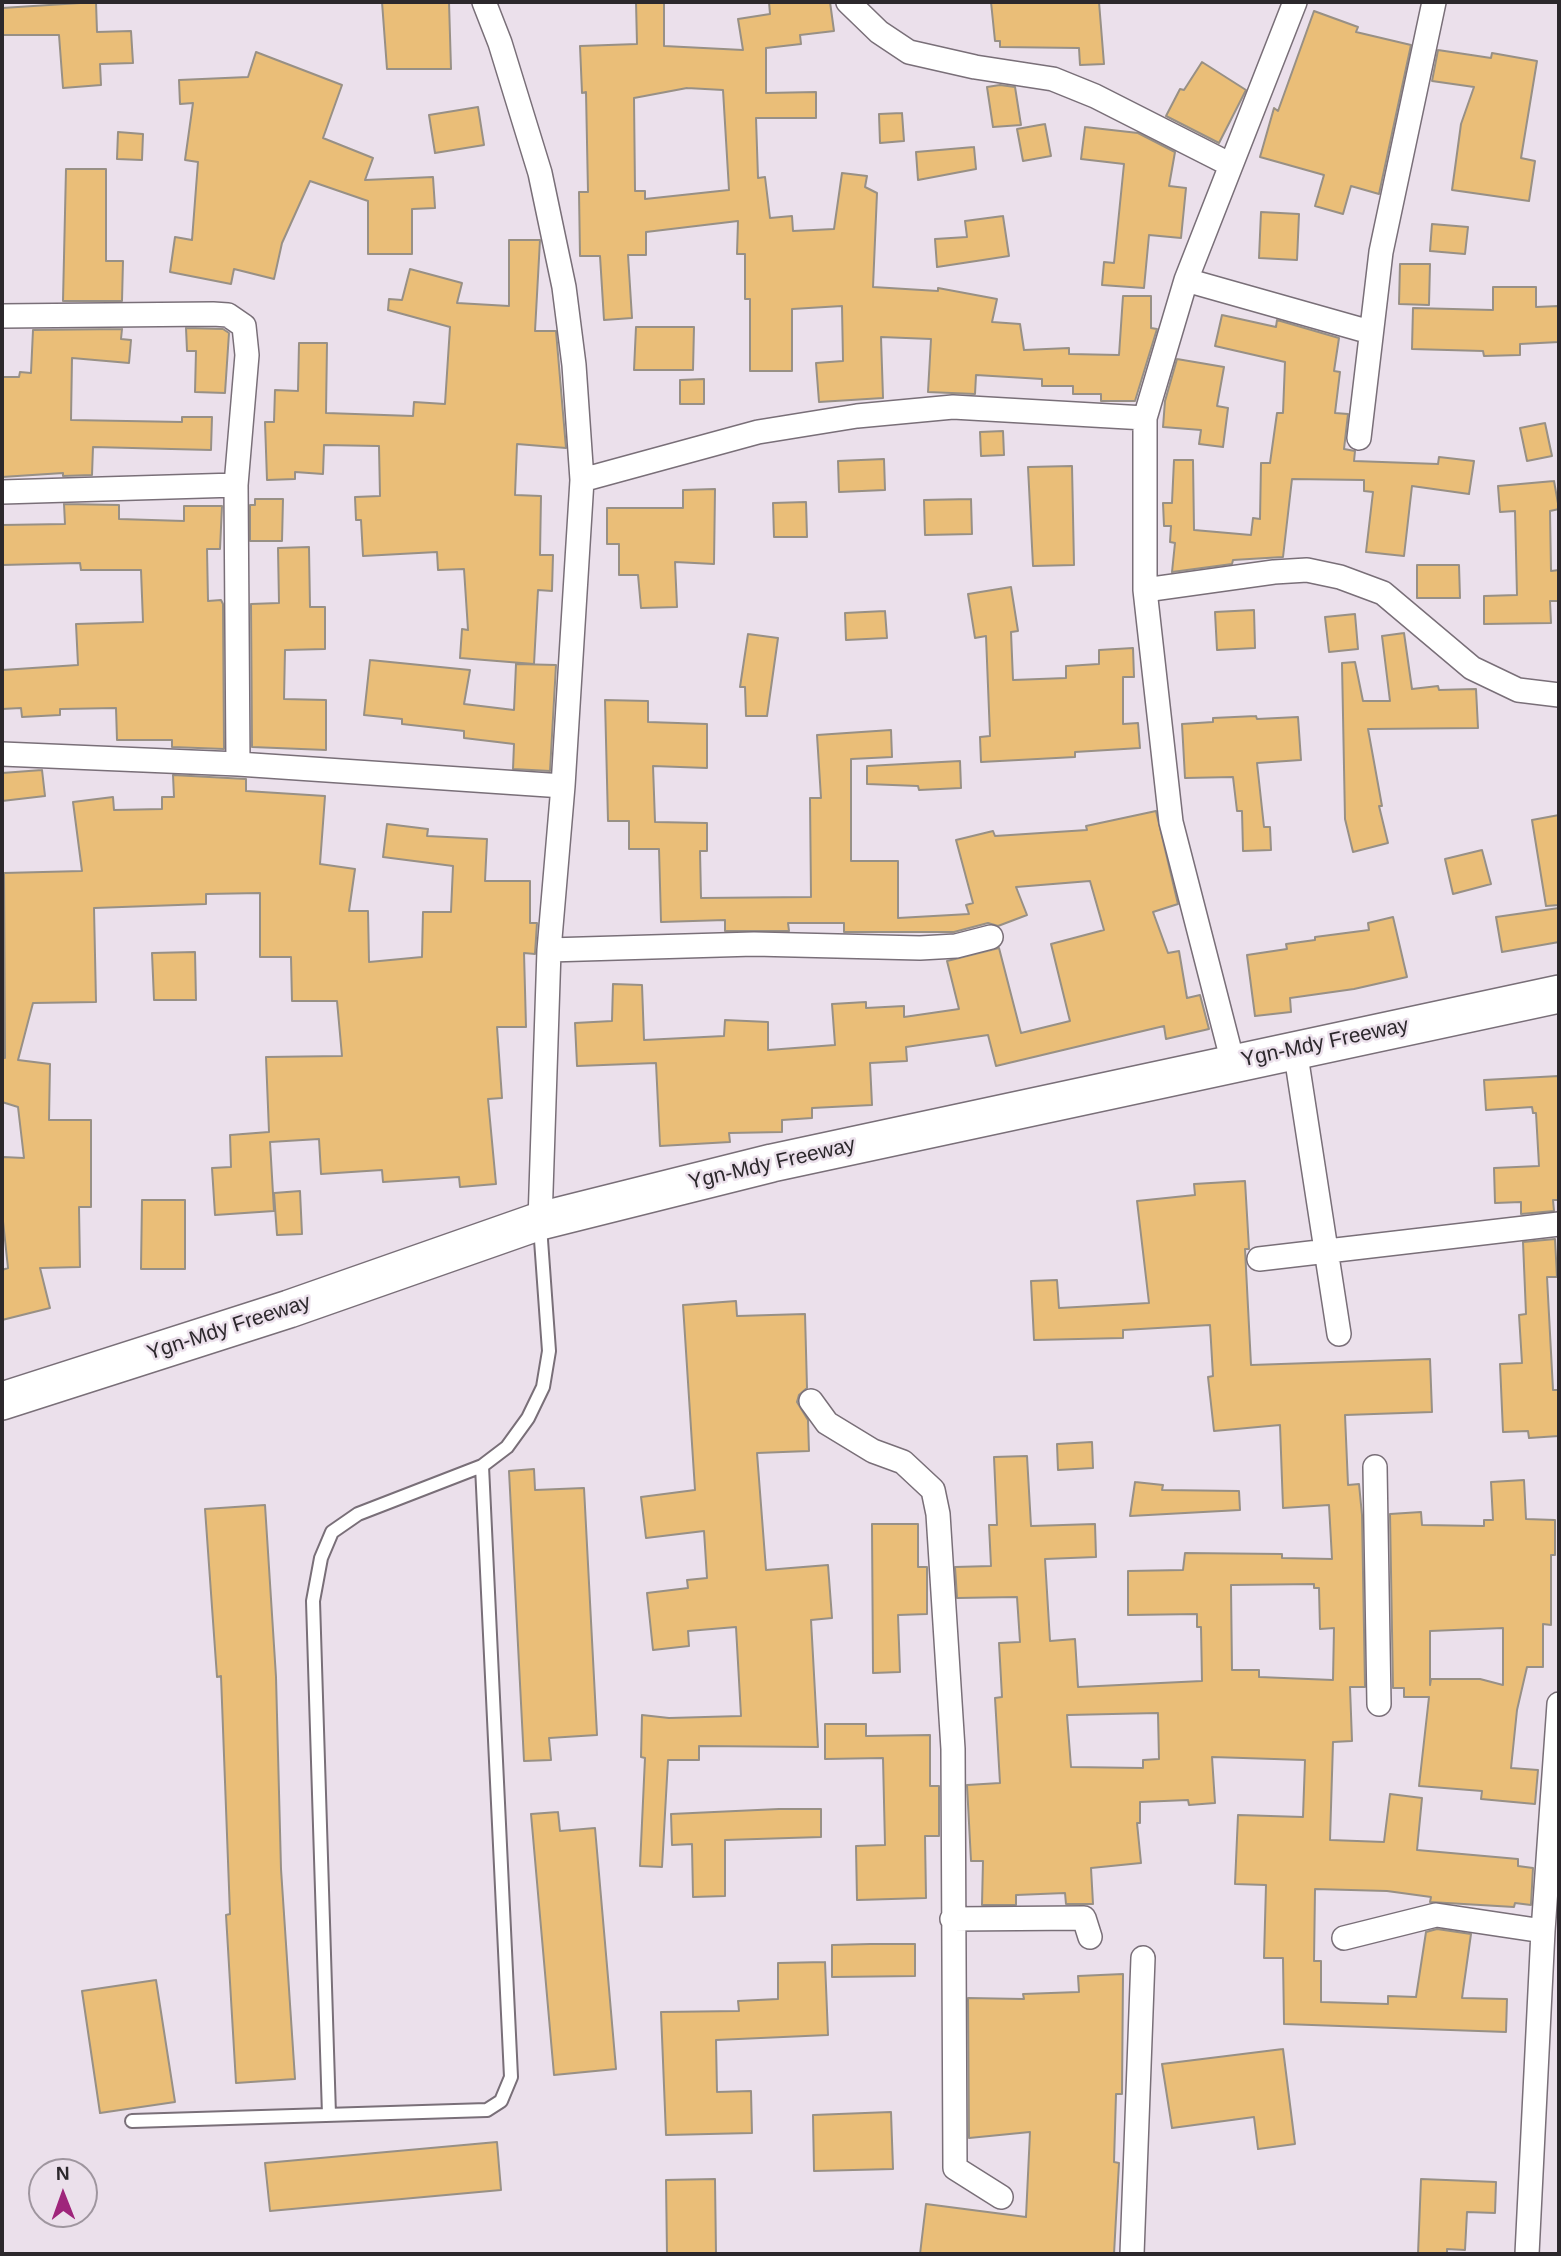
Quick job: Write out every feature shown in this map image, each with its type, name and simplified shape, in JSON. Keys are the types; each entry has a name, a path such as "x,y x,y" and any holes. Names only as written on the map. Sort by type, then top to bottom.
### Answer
{"main road":[{"name":"Ygn-Mdy Freeway","path":"2,1401 289,1309 540,1221 772,1163 1559,994"}],"street":[{"path":"484,2 500,43 540,173 564,287 575,365 582,480 563,786 549,950 540,1221"},
{"path":"848,2 878,32 909,52 975,67 1053,79 1095,96 1231,165"},
{"path":"1233,1063 1171,822 1145,590 1145,418 1186,280 1295,2"},
{"path":"1359,438 1381,252 1434,2"},
{"path":"1186,280 1370,332"},
{"path":"2,316 213,314 237,319 244,326 247,355 236,485 238,764"},
{"path":"582,480 758,432 858,416 953,407 1145,418"},
{"path":"2,492 236,485"},
{"path":"1145,590 1274,572 1307,570 1340,577 1383,593 1472,668 1518,690 1559,695"},
{"path":"2,754 238,764 563,786"},
{"path":"549,950 754,944 920,948 956,946 991,937"},
{"path":"1295,1049 1339,1334"},
{"path":"1259,1259 1559,1224"},
{"path":"811,1401 827,1423 873,1451 904,1462 933,1490 938,1514 953,1749 955,2168 1001,2197"},
{"path":"1375,1467 1379,1704"},
{"path":"1527,2254 1549,2005 1543,1931 1559,1704"},
{"path":"1344,1938 1436,1915 1543,1931"},
{"path":"952,1919 1084,1918 1090,1937"},
{"path":"1132,2254 1143,1958"}],"lane":[{"path":"329,2115 313,1601 321,1558 332,1532 358,1514 482,1466 507,1447 528,1418 543,1387 549,1351 540,1221"},
{"path":"132,2122 487,2110 501,2101 510,2077 482,1466"}],"building":[{"path":"96,2 97,32 131,31 133,63 100,64 101,85 63,88 59,35 2,35 2,8"},
{"path":"382,2 449,2 451,69 387,69"},
{"path":"636,2 664,2 664,46 743,50 738,19 770,14 769,2 830,2 834,31 800,35 801,44 766,48 766,93 816,92 816,118 756,118 758,178 765,177 770,218 792,216 793,231 834,229 842,173 867,176 865,187 877,193 873,287 938,291 938,288 997,299 992,322 1020,324 1024,350 1069,348 1069,354 1119,355 1123,296 1151,296 1151,328 1157,329 1135,401 1101,401 1101,394 1073,394 1073,386 1042,386 1042,379 976,375 975,394 928,392 931,339 881,337 883,398 819,402 816,363 843,361 842,306 792,309 792,371 750,371 750,299 745,299 745,254 737,254 738,221 646,232 646,255 628,255 632,318 604,320 600,256 580,256 579,192 588,192 586,92 582,93 580,46 637,44","holes":["687,88 723,90 729,190 645,199 645,191 635,191 634,98"]},
{"path":"991,2 1099,2 1104,64 1080,65 1079,48 1000,47 1000,41 995,41"},
{"path":"1314,11 1358,27 1356,32 1411,45 1379,194 1351,186 1343,214 1315,206 1324,175 1260,157 1274,108 1278,111"},
{"path":"1438,50 1491,58 1492,53 1537,61 1521,158 1535,161 1529,201 1452,190 1461,124 1474,87 1432,81"},
{"path":"256,52 342,85 323,138 373,158 365,180 433,177 435,208 412,209 412,254 368,254 368,201 310,181 282,243 274,279 234,269 231,284 170,272 175,237 192,240 198,162 185,160 193,103 180,104 179,80 248,77"},
{"path":"1202,62 1246,90 1219,143 1166,116 1180,89 1184,90"},
{"path":"987,87 1015,87 1021,125 993,127"},
{"path":"478,107 484,145 435,153 429,115"},
{"path":"902,113 904,141 880,143 879,114"},
{"path":"1045,124 1051,156 1023,161 1017,129"},
{"path":"1085,127 1138,133 1175,152 1169,186 1186,188 1181,238 1149,235 1144,288 1102,285 1104,262 1114,263 1124,164 1081,159"},
{"path":"118,132 143,134 142,160 117,159"},
{"path":"974,147 976,169 918,180 916,152"},
{"path":"66,169 106,169 106,261 123,261 122,301 63,301"},
{"path":"1261,212 1299,214 1297,260 1259,258"},
{"path":"1003,216 1009,256 937,267 935,239 967,237 965,221"},
{"path":"1432,224 1468,227 1465,254 1430,251"},
{"path":"509,240 540,240 535,331 556,331 566,448 517,444 515,495 541,496 540,555 553,555 552,591 538,590 534,664 460,658 462,629 468,630 464,569 438,570 437,552 363,556 361,520 356,520 355,497 380,496 379,446 324,445 323,474 295,472 295,479 267,480 265,422 274,422 275,390 298,391 299,343 327,343 326,413 413,416 414,402 445,404 450,327 388,310 389,299 402,300 410,269 462,283 457,303 509,306"},
{"path":"1400,264 1430,264 1429,305 1399,304"},
{"path":"1493,287 1536,287 1536,307 1559,306 1559,342 1520,344 1520,355 1484,356 1483,351 1412,349 1413,308 1493,310"},
{"path":"1222,315 1276,327 1277,320 1339,338 1334,371 1340,372 1335,413 1348,414 1344,449 1355,451 1354,461 1438,464 1439,457 1474,461 1469,494 1412,486 1404,556 1366,552 1373,492 1364,491 1364,480 1292,479 1283,557 1233,560 1232,564 1172,572 1175,543 1170,542 1171,526 1164,526 1163,503 1172,503 1174,460 1193,460 1194,530 1251,535 1253,518 1260,519 1261,463 1270,463 1277,413 1283,413 1285,362 1215,346"},
{"path":"636,327 694,327 693,370 634,370"},
{"path":"186,328 223,329 229,333 225,393 195,392 196,351 187,351"},
{"path":"122,329 121,339 131,340 129,363 72,358 71,420 182,422 182,417 212,417 211,450 93,447 92,475 63,476 63,473 2,477 2,377 19,377 20,372 31,373 33,330"},
{"path":"1177,359 1224,367 1217,406 1228,408 1223,447 1199,444 1201,430 1163,427 1165,401"},
{"path":"704,379 704,404 680,404 680,380"},
{"path":"1545,423 1552,456 1527,461 1520,428"},
{"path":"1003,431 1004,455 981,456 980,432"},
{"path":"884,459 885,490 839,492 838,461"},
{"path":"1072,466 1074,565 1033,566 1028,467"},
{"path":"1554,481 1559,509 1550,511 1551,571 1559,570 1559,601 1550,601 1551,623 1484,624 1484,596 1517,595 1515,511 1500,512 1498,486"},
{"path":"715,489 714,564 675,562 677,607 641,608 638,575 619,575 619,544 607,544 607,508 683,508 683,490"},
{"path":"255,499 283,499 282,541 250,541 250,505 255,505"},
{"path":"971,499 972,534 925,535 924,500"},
{"path":"806,502 807,537 774,537 773,503"},
{"path":"64,504 119,505 119,519 184,521 184,506 222,506 220,549 207,549 208,601 221,600 223,604 224,749 172,747 172,740 117,740 116,708 60,709 60,715 22,717 21,708 2,709 2,670 78,665 76,624 143,622 141,570 81,570 80,563 2,565 2,525 65,524"},
{"path":"309,547 310,607 325,607 325,649 285,650 284,699 326,700 326,750 252,747 251,604 279,603 278,548"},
{"path":"1417,565 1459,565 1460,598 1417,598"},
{"path":"1011,587 1018,631 1011,632 1013,680 1066,678 1066,666 1099,664 1099,650 1133,648 1134,677 1123,677 1123,724 1138,723 1140,748 1075,752 1075,757 981,762 980,737 990,736 986,636 975,638 968,594"},
{"path":"1254,610 1255,648 1217,650 1215,612"},
{"path":"885,611 887,638 846,640 845,613"},
{"path":"1355,614 1358,649 1329,652 1325,617"},
{"path":"1404,633 1412,689 1438,686 1439,690 1476,689 1478,728 1368,729 1382,806 1379,806 1388,843 1353,852 1345,819 1342,663 1355,662 1363,701 1390,701 1382,636"},
{"path":"748,634 778,638 767,716 746,716 745,687 740,687"},
{"path":"370,660 470,670 464,704 514,710 516,664 556,665 550,771 513,769 514,744 464,738 464,731 402,724 402,719 364,715"},
{"path":"605,700 648,701 648,722 707,724 707,768 653,766 655,822 707,823 707,851 700,851 701,898 811,897 810,798 821,798 817,735 891,730 892,757 851,759 851,861 898,861 898,918 969,914 966,905 973,903 956,840 993,831 995,836 1087,830 1086,826 1156,811 1178,904 1153,912 1168,953 1179,951 1187,998 1200,995 1209,1029 1166,1039 1164,1026 996,1066 988,1035 906,1047 907,1061 870,1063 872,1105 812,1108 812,1118 782,1120 782,1132 729,1133 730,1142 660,1146 656,1063 577,1066 575,1023 612,1021 613,984 642,985 644,1040 724,1036 725,1020 768,1022 768,1050 835,1045 832,1004 866,1002 866,1008 904,1006 904,1017 959,1009 947,961 999,948 1021,1033 1070,1021 1051,944 1104,930 1090,881 1016,887 1027,915 998,926 988,923 954,932 844,932 844,923 788,923 789,931 725,931 725,920 661,922 659,849 629,849 629,821 608,821"},
{"path":"1256,716 1257,719 1298,717 1301,760 1257,763 1264,827 1270,827 1271,850 1243,851 1242,811 1237,811 1233,777 1185,778 1182,724 1213,722 1213,718"},
{"path":"960,761 961,788 919,790 918,786 867,784 867,766"},
{"path":"42,770 45,796 2,801 2,773"},
{"path":"173,775 246,779 246,791 325,796 320,864 355,869 349,911 368,911 369,962 422,957 423,912 451,912 453,866 383,857 387,824 428,829 427,836 487,839 485,881 530,881 530,923 537,923 535,954 524,953 526,1027 497,1027 502,1098 488,1099 496,1184 460,1187 459,1177 383,1182 382,1170 321,1174 319,1139 270,1142 274,1211 215,1215 212,1168 231,1167 230,1135 269,1132 266,1057 342,1056 337,1001 292,1001 291,957 260,957 260,893 206,894 206,904 94,908 96,1002 33,1003 18,1060 50,1064 49,1120 91,1120 91,1207 79,1207 80,1267 40,1268 50,1308 2,1320 2,1270 8,1268 2,1212 3,1157 24,1158 18,1107 2,1102 2,1058 5,1058 4,873 82,871 73,802 113,797 114,810 162,809 162,797 174,797"},
{"path":"1559,815 1559,905 1546,906 1532,820"},
{"path":"1482,850 1491,884 1453,894 1445,859"},
{"path":"1559,908 1559,942 1502,952 1496,917"},
{"path":"1393,917 1407,977 1354,989 1290,998 1291,1012 1255,1016 1247,955 1287,949 1286,944 1315,940 1315,937 1369,930 1368,923"},
{"path":"195,952 196,1000 154,1000 152,953"},
{"path":"1559,1076 1559,1200 1553,1200 1554,1211 1521,1214 1521,1202 1495,1203 1494,1168 1539,1166 1536,1113 1533,1113 1532,1107 1486,1110 1484,1080"},
{"path":"1245,1181 1249,1249 1245,1249 1251,1365 1430,1359 1432,1412 1345,1415 1348,1485 1359,1484 1362,1515 1365,1687 1350,1687 1352,1741 1333,1742 1330,1840 1384,1842 1390,1794 1422,1798 1417,1850 1518,1859 1518,1866 1533,1868 1531,1905 1515,1903 1514,1907 1430,1902 1431,1897 1387,1891 1315,1889 1314,1961 1321,1961 1321,2002 1388,2004 1388,1996 1416,1997 1426,1932 1437,1929 1471,1934 1462,1998 1507,1999 1506,2032 1284,2024 1283,1958 1264,1958 1266,1885 1235,1884 1238,1815 1303,1817 1305,1760 1212,1757 1215,1803 1189,1805 1188,1800 1140,1802 1140,1823 1137,1823 1141,1863 1091,1868 1093,1904 1066,1904 1065,1893 1016,1895 1016,1905 982,1905 983,1861 971,1861 967,1785 1000,1783 995,1698 1002,1697 999,1643 1020,1642 1017,1597 957,1598 955,1567 991,1566 989,1525 997,1525 994,1457 1027,1456 1031,1526 1095,1524 1096,1557 1045,1559 1050,1641 1075,1639 1078,1687 1202,1681 1201,1627 1197,1627 1197,1614 1128,1615 1128,1571 1183,1570 1185,1553 1282,1554 1282,1558 1332,1559 1329,1505 1283,1508 1280,1425 1214,1431 1208,1377 1213,1376 1210,1325 1123,1330 1123,1338 1034,1340 1031,1281 1057,1280 1059,1308 1149,1303 1137,1201 1195,1195 1194,1184","holes":["1314,1584 1314,1588 1319,1588 1320,1629 1334,1628 1333,1680 1259,1677 1259,1670 1232,1670 1231,1585","1158,1713 1159,1759 1143,1760 1143,1768 1071,1767 1067,1715"]},
{"path":"300,1191 302,1234 277,1235 274,1193"},
{"path":"142,1200 185,1200 185,1269 141,1269"},
{"path":"1555,1239 1557,1277 1547,1277 1553,1390 1559,1390 1559,1436 1529,1438 1528,1431 1503,1432 1500,1364 1522,1363 1519,1315 1526,1314 1523,1242"},
{"path":"736,1301 737,1316 805,1314 807,1388 799,1395 797,1402 808,1420 809,1451 757,1453 766,1570 828,1565 832,1618 811,1620 818,1747 699,1746 699,1760 668,1760 662,1867 640,1866 645,1758 641,1757 642,1715 669,1718 741,1716 736,1627 688,1631 689,1646 653,1650 647,1593 688,1588 687,1580 707,1578 704,1531 646,1538 641,1497 695,1490 683,1305"},
{"path":"1092,1442 1093,1468 1058,1470 1057,1444"},
{"path":"534,1469 535,1490 584,1488 597,1735 549,1738 551,1760 524,1761 509,1471"},
{"path":"1524,1480 1526,1519 1555,1520 1555,1555 1551,1555 1551,1625 1543,1624 1543,1667 1527,1667 1517,1710 1511,1768 1538,1770 1535,1804 1481,1799 1482,1791 1419,1786 1429,1697 1404,1697 1404,1688 1393,1688 1390,1514 1421,1512 1422,1525 1484,1526 1484,1520 1493,1520 1491,1482","holes":["1503,1628 1503,1685 1480,1679 1431,1679 1430,1685 1430,1631"]},
{"path":"1135,1482 1163,1485 1162,1490 1239,1491 1240,1510 1130,1516"},
{"path":"265,1505 276,1677 281,1869 295,2079 236,2083 226,1915 230,1914 221,1676 217,1677 205,1509"},
{"path":"872,1524 918,1524 918,1567 927,1567 927,1614 898,1615 900,1672 873,1673"},
{"path":"825,1724 866,1724 866,1736 930,1735 930,1786 939,1786 939,1836 925,1836 926,1898 857,1900 856,1846 885,1845 883,1758 825,1759"},
{"path":"821,1809 821,1837 725,1840 725,1896 693,1897 692,1844 672,1845 671,1814"},
{"path":"558,1812 560,1831 595,1828 616,2069 554,2075 531,1814"},
{"path":"915,1944 915,1976 832,1977 832,1945"},
{"path":"825,1962 828,2035 716,2040 717,2092 751,2091 752,2133 666,2135 661,2012 739,2011 738,2001 778,1999 778,1963"},
{"path":"1123,1974 1122,2094 1116,2094 1114,2162 1119,2163 1114,2254 920,2254 926,2204 1026,2217 1030,2132 969,2138 968,1998 1024,1999 1023,1994 1079,1992 1078,1976"},
{"path":"156,1980 175,2102 100,2113 82,1991"},
{"path":"1283,2049 1295,2144 1258,2149 1254,2117 1172,2128 1162,2064"},
{"path":"891,2112 893,2169 814,2171 813,2115"},
{"path":"497,2142 501,2190 270,2211 265,2163"},
{"path":"715,2179 716,2254 667,2254 666,2180"},
{"path":"1421,2179 1496,2182 1495,2213 1467,2212 1465,2250 1447,2249 1447,2254 1418,2254"}]}
